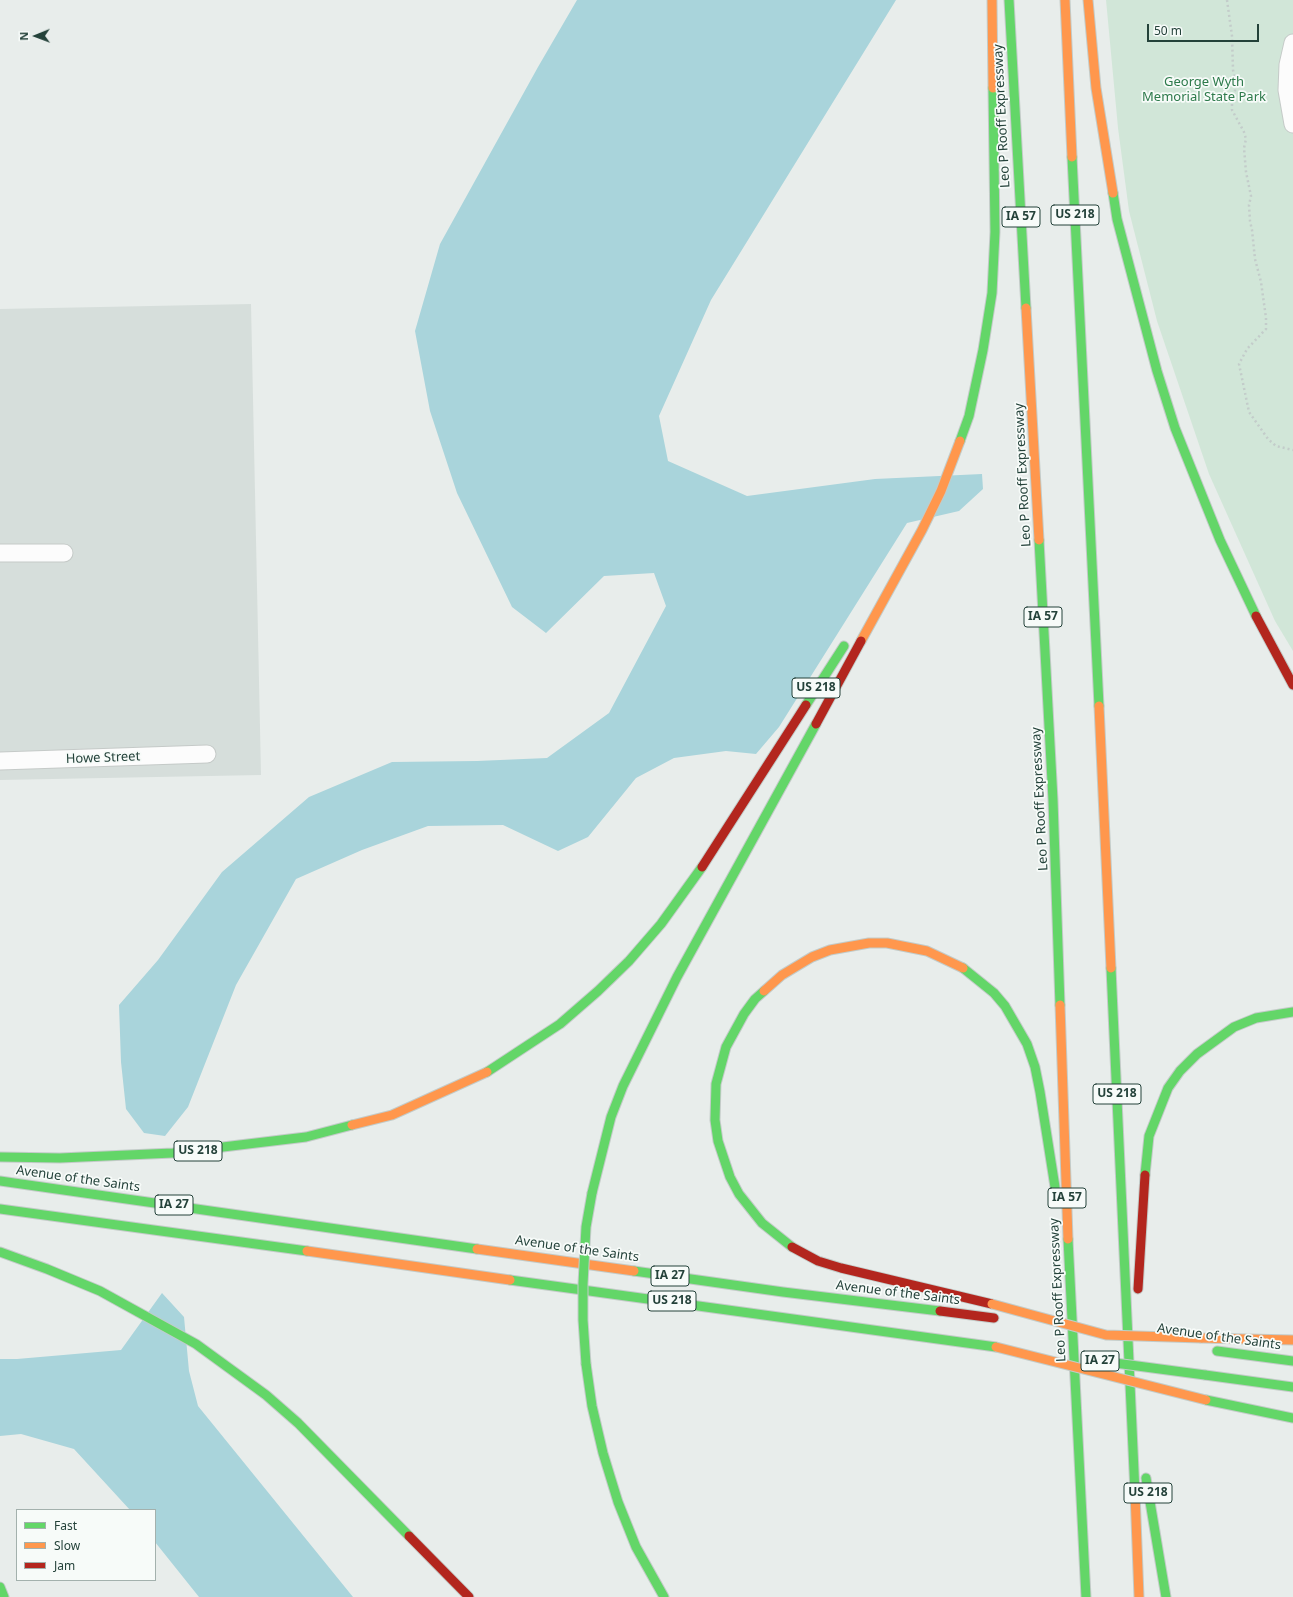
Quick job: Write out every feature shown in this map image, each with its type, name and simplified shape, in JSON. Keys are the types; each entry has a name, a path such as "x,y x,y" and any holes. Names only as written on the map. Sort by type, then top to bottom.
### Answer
{"main road":[{"path":"664,1597 636,1547 618,1502 603,1453 592,1406 586,1364 583,1320 583,1284 585,1240 592,1193 611,1117 623,1086 677,977 922,530 941,491 956,453 968,416 983,350 992,293 995,232 992,0"},
{"name":"Leo P Rooff Expressway","path":"1009,0 1053,800 1070,1287 1086,1597"},
{"name":"US 218","path":"1065,0 1131,1388 1166,1597"},
{"path":"1088,0 1096,88 1117,219 1142,318 1175,428 1220,540 1272,648 1293,684"},
{"path":"865,614 922,530"},
{"name":"US 218","path":"0,1156 60,1158 173,1153 306,1137 392,1114 438,1096 491,1070 560,1024 598,991 661,924 690,885 848,640"},
{"path":"1070,1287 1035,1067 1027,1044 1018,1027 1005,1006 994,993 963,968 946,959 921,950 887,944 869,943 830,950 812,957 782,975 755,999 744,1014 726,1047 716,1084 716,1127 722,1158 739,1194 762,1223 796,1250 818,1261 841,1268 992,1304 1106,1335 1293,1340"},
{"path":"1139,1597 1131,1388 1145,1169 1149,1136 1168,1088 1180,1071 1197,1054 1216,1038 1234,1027 1256,1018 1293,1012"},
{"name":"Avenue of the Saints","path":"0,1181 783,1292 998,1319"},
{"name":"US 218","path":"0,1209 996,1347"},
{"path":"0,1252 47,1269 100,1291 196,1344 266,1395 298,1423 470,1597"},
{"name":"Avenue of the Saints","path":"1024,1322 1187,1346"},
{"path":"996,1347 1206,1400 1293,1418"},
{"name":"IA 27","path":"996,1347 1293,1387"},
{"name":"Avenue of the Saints","path":"1210,1350 1293,1361"},
{"path":"0,1587 4,1597"}],"street":[{"path":"1293,43 1288,65 1287,90 1290,116 1293,124"},
{"path":"0,553 64,553"},
{"name":"Howe Street","path":"0,761 206,754"}],"path":[{"path":"1227,0 1232,36 1233,70 1235,80 1232,110 1244,132 1246,139 1244,148 1246,172 1251,196 1249,205 1250,221 1255,259 1262,282 1266,318 1266,330 1247,349 1239,364 1249,412 1268,439 1276,446 1293,450"}],"shaded area":[{"path":"251,304 261,775 0,780 0,309"}],"green space":[{"name":"George Wyth Memorial State Park","path":"1106,0 1293,0 1293,651 1275,621 1209,474 1157,321 1129,211 1118,128"}],"water":[{"path":"577,0 896,0 711,300 659,416 668,461 747,496 875,479 982,474 983,489 959,511 907,523 779,727 756,754 726,751 674,758 636,778 588,837 558,851 503,825 428,826 362,850 296,879 236,985 188,1107 165,1136 144,1133 126,1109 121,1062 119,1005 158,960 222,872 309,797 392,762 547,758 609,713 666,606 654,573 604,576 546,633 512,607 457,493 430,411 415,331 440,244 538,67"},
{"path":"162,1293 184,1317 189,1371 198,1406 353,1597 199,1597 156,1543 156,1509 129,1509 74,1449 21,1434 0,1436 0,1359 17,1359 121,1350"}],"traffic: fast":[{"path":"1009,0 1026,308"},
{"path":"960,441 969,416 983,350 992,293 995,232 993,88"},
{"path":"1072,157 1099,706"},
{"path":"1113,193 1117,219 1157,371 1175,428 1220,540 1256,616"},
{"path":"1039,540 1053,800 1060,1005"},
{"path":"806,705 844,646"},
{"path":"592,1193 611,1117 623,1086 677,977 816,724"},
{"path":"487,1072 560,1024 598,991 629,961 661,924 702,867"},
{"path":"963,968 994,993 1005,1006 1027,1044 1035,1067 1040,1092 1055,1187"},
{"path":"1111,968 1135,1493"},
{"path":"764,991 755,999 744,1014 726,1047 716,1084 715,1120 718,1141 730,1177 739,1194 762,1223 792,1247"},
{"path":"1145,1175 1149,1136 1168,1088 1180,1071 1197,1054 1234,1027 1256,1018 1293,1012"},
{"path":"0,1157 60,1158 173,1153 306,1137 352,1125"},
{"path":"0,1181 477,1249"},
{"path":"586,1364 583,1320 583,1284 586,1227 592,1193"},
{"path":"0,1209 307,1251"},
{"path":"1068,1239 1086,1597"},
{"path":"0,1252 47,1269 100,1291 196,1344 266,1395 298,1423 409,1536"},
{"path":"634,1271 783,1292 940,1311"},
{"path":"510,1280 996,1347"},
{"path":"1217,1351 1293,1361"},
{"path":"1100,1361 1205,1375"},
{"path":"586,1364 592,1406 603,1453 618,1502 636,1547 664,1597"},
{"path":"1205,1375 1293,1387"},
{"path":"1206,1400 1293,1418"},
{"path":"1146,1478 1166,1597"},
{"path":"0,1587 4,1597"}],"traffic: slow":[{"path":"992,0 993,88"},
{"path":"1065,0 1072,157"},
{"path":"1088,0 1096,88 1113,193"},
{"path":"1026,308 1039,540"},
{"path":"861,641 922,530 941,491 960,441"},
{"path":"1099,706 1111,968"},
{"path":"764,991 782,975 812,957 830,950 869,943 887,943 927,951 963,968"},
{"path":"1060,1005 1068,1239"},
{"path":"352,1125 392,1115 487,1072"},
{"path":"477,1249 634,1271"},
{"path":"307,1251 510,1280"},
{"path":"992,1304 1106,1335 1201,1338"},
{"path":"1201,1338 1293,1340"},
{"path":"996,1347 1206,1400"},
{"path":"1135,1493 1139,1597"}],"traffic: jam":[{"path":"1256,616 1293,685"},
{"path":"816,724 861,641"},
{"path":"702,867 806,705"},
{"path":"1138,1289 1145,1175"},
{"path":"792,1247 818,1261 841,1268 992,1304"},
{"path":"940,1311 994,1318"},
{"path":"409,1536 469,1597"}]}
